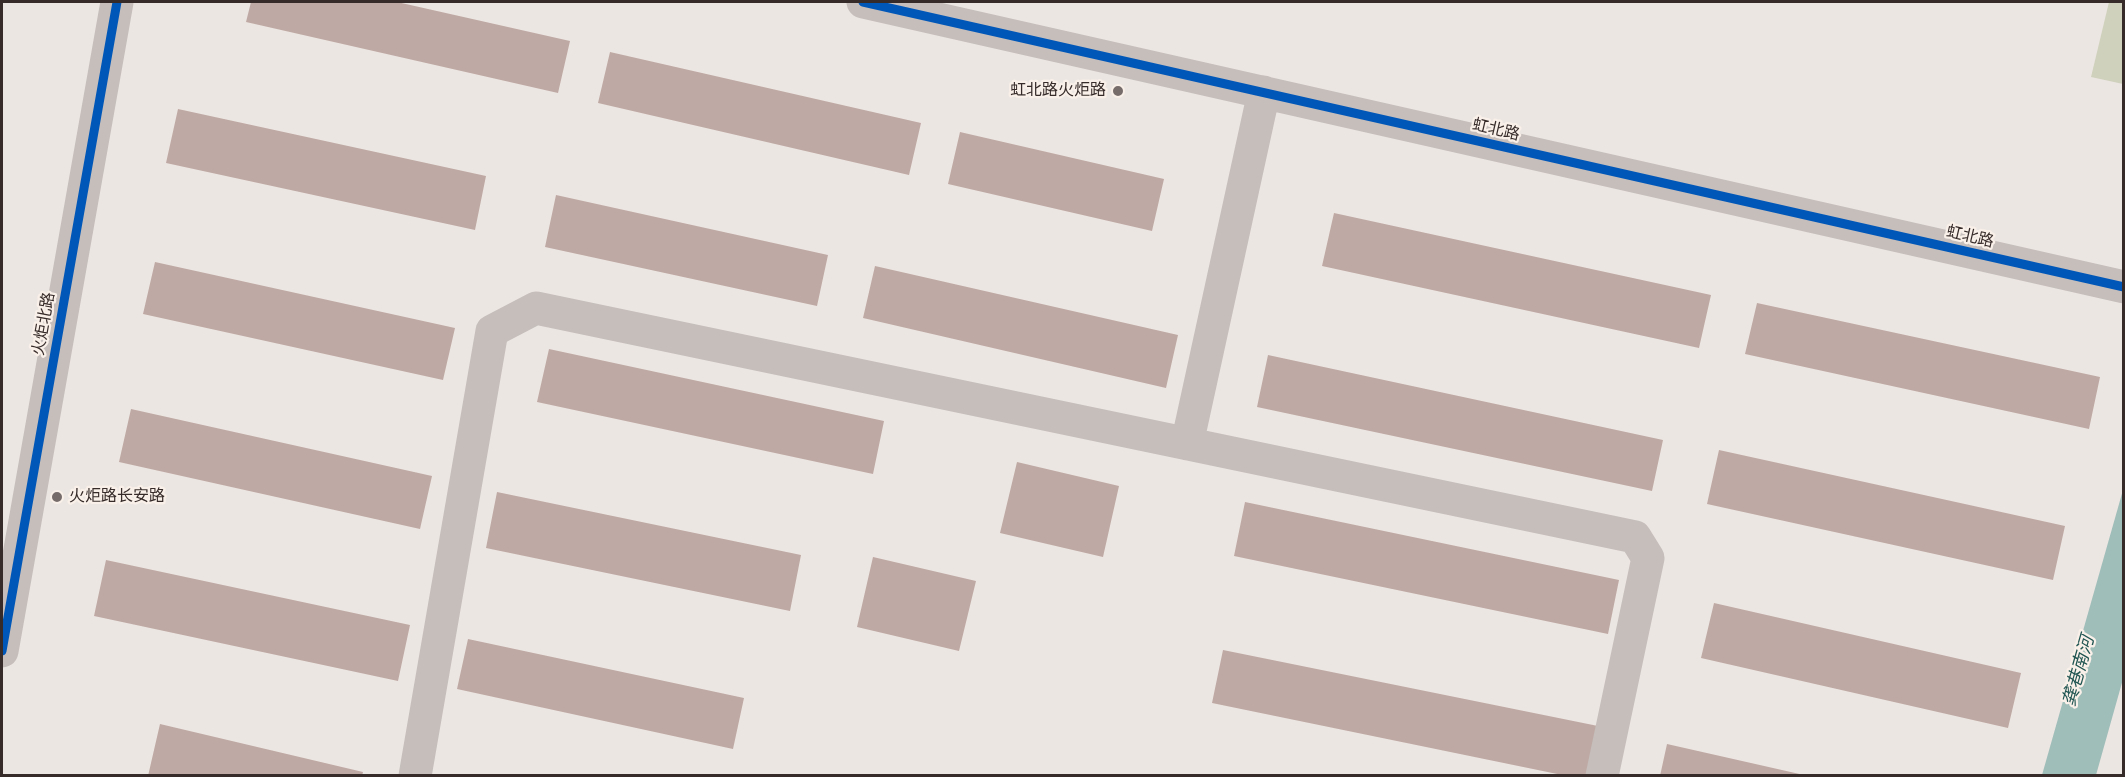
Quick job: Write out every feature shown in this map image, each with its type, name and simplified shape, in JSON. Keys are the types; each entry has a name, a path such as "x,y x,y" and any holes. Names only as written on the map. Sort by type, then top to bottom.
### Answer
{"street":[{"name":"火炬北路","path":"2,651 117,2"},
{"name":"虹北路","path":"863,2 2124,287"},
{"path":"1187,444 1264,92"},
{"path":"415,776 492,331 536,308 1635,537 1648,558 1602,776"}],"green space":[{"path":"2109,2 2123,2 2123,84 2091,77"}],"water":[{"name":"龚巷南河","path":"2123,490 2123,679 2096,775 2042,775"}],"building":[{"path":"251,2 397,2 570,41 558,93 246,22"},
{"path":"610,52 921,123 909,175 598,103"},
{"path":"178,109 486,176 475,230 166,163"},
{"path":"960,132 1164,179 1152,231 948,184"},
{"path":"556,195 828,255 817,306 545,247"},
{"path":"1334,213 1711,295 1699,348 1322,266"},
{"path":"155,262 455,328 443,380 143,314"},
{"path":"875,266 1178,335 1166,388 863,318"},
{"path":"1757,303 2100,377 2089,429 1745,354"},
{"path":"549,349 884,421 873,474 537,402"},
{"path":"1268,355 1663,440 1652,491 1257,407"},
{"path":"131,409 432,476 420,529 119,462"},
{"path":"1719,450 2065,526 2053,580 1707,504"},
{"path":"1017,462 1119,486 1103,557 1000,533"},
{"path":"497,492 801,555 790,611 486,548"},
{"path":"1245,502 1619,580 1608,634 1234,556"},
{"path":"873,557 976,581 959,651 857,627"},
{"path":"106,560 410,625 398,681 94,616"},
{"path":"1714,603 2021,673 2008,728 1701,658"},
{"path":"468,639 744,698 733,749 457,689"},
{"path":"1223,650 1598,726 1588,776 1567,776 1212,703"},
{"path":"160,724 363,772 362,776 148,776"},
{"path":"1667,744 1804,775 1804,776 1660,776"}],"cycle path":[{"path":"2,651 117,2"},
{"path":"863,2 2124,287"}],"place":[{"name":"虹北路火炬路","path":"1118,91"},
{"name":"火炬路长安路","path":"57,497"}]}
